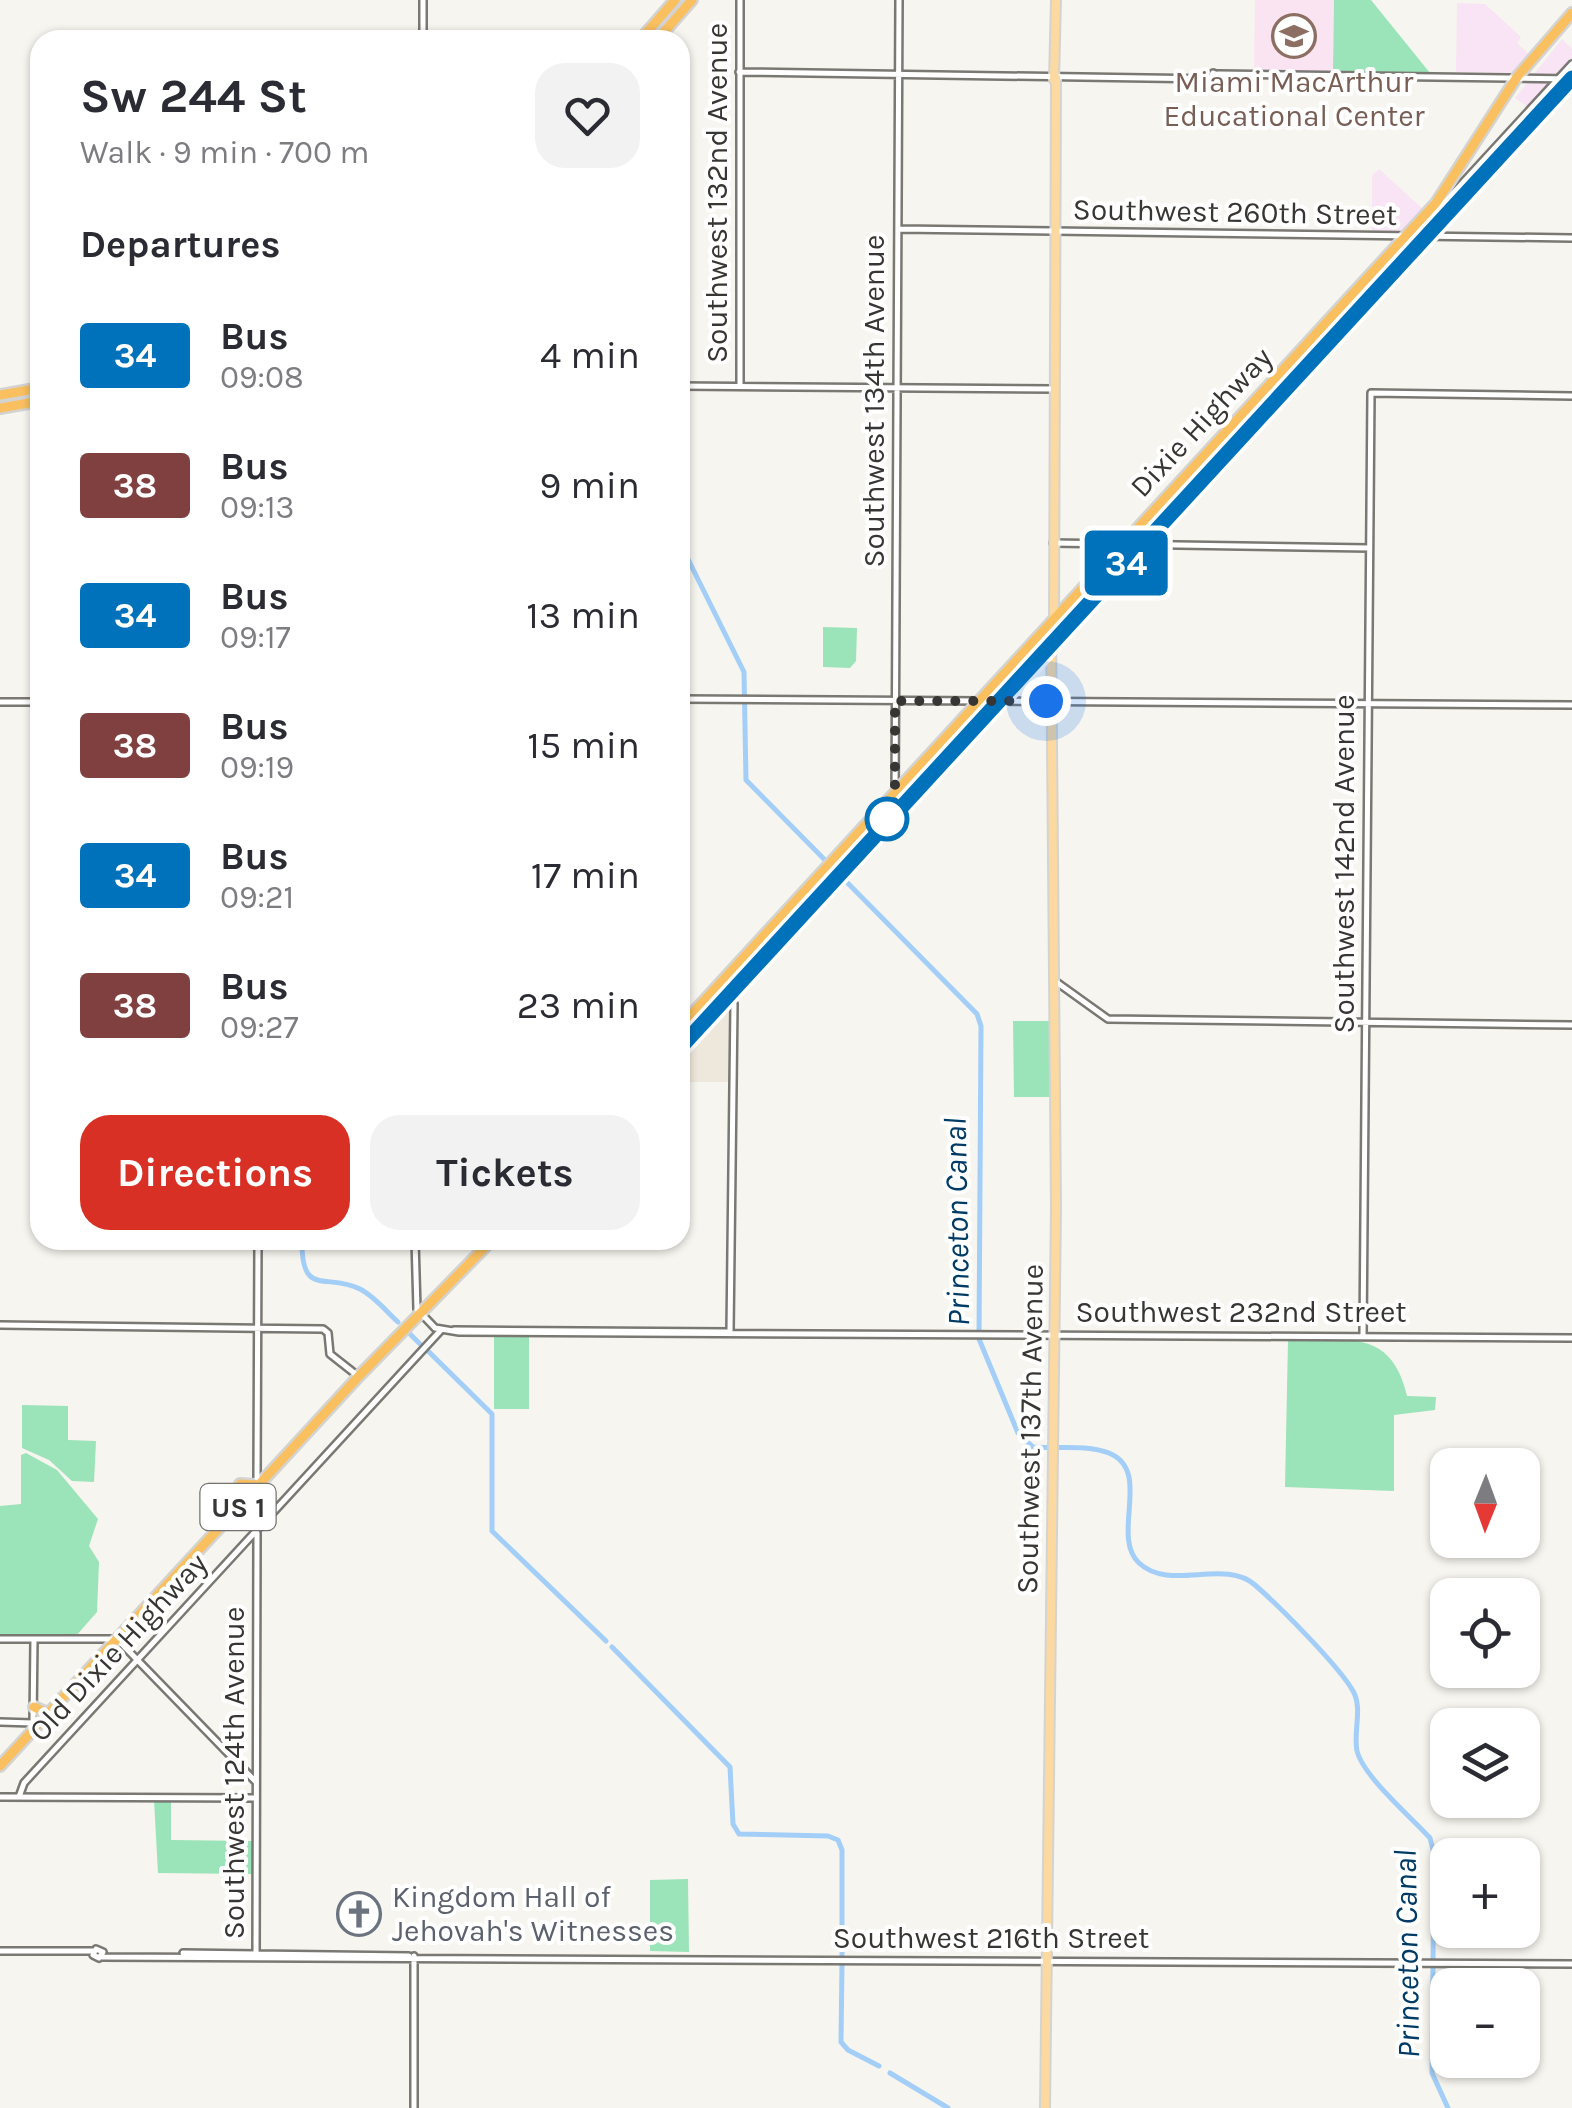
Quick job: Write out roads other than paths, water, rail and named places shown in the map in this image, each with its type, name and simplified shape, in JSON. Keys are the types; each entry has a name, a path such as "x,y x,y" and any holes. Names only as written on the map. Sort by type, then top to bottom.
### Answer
{"highway":[{"path":"649,30 675,0"},
{"path":"666,30 692,0"},
{"path":"1518,78 1572,17"},
{"path":"1464,177 1518,78 1572,17"},
{"name":"Dixie Highway","path":"983,702 1087,584 1126,545 1140,541 1464,177"},
{"name":"Dixie Highway","path":"983,702 998,690 1053,623 1068,613 1396,247 1416,235 1464,177"},
{"path":"1391,236 1396,247"},
{"path":"0,395 30,390"},
{"path":"0,408 30,403"},
{"path":"1068,613 1087,584"},
{"path":"998,690 999,702"},
{"path":"895,797 967,706 983,702"},
{"path":"690,1024 983,702"},
{"path":"690,1016 831,867"},
{"path":"782,924 807,889"},
{"path":"694,1012 726,985 746,956"},
{"name":"US 1","path":"0,1766 33,1719 476,1250"},
{"name":"US 1","path":"5,1757 33,1719 86,1674 108,1640 191,1559 284,1450 478,1250"},
{"path":"191,1559 216,1523"}],"main road":[{"name":"Southwest 137th Avenue","path":"1045,2108 1055,1333 1056,0"}],"street":[{"path":"423,0 423,30"},
{"name":"Southwest 132nd Avenue","path":"740,0 740,385"},
{"name":"Southwest 134th Avenue","path":"895,797 899,0"},
{"path":"1464,177 1572,64"},
{"path":"1530,68 1538,78"},
{"path":"739,72 1572,79"},
{"name":"Southwest 260th Street","path":"898,229 1572,238"},
{"path":"690,386 1054,388"},
{"name":"Southwest 142nd Avenue","path":"1363,1336 1371,393 1572,396"},
{"path":"1140,541 1368,548"},
{"path":"1053,544 1126,545"},
{"path":"690,700 895,701 967,706"},
{"path":"0,702 30,702"},
{"path":"983,702 1572,704"},
{"path":"1055,981 1108,1019 1572,1025"},
{"path":"726,985 734,1002 730,1332"},
{"path":"255,1484 258,1250"},
{"path":"416,1250 419,1311 441,1330"},
{"path":"0,1325 326,1330 330,1354 357,1374"},
{"name":"Southwest 232nd Street","path":"441,1330 1572,1338"},
{"name":"Old Dixie Highway","path":"19,1797 24,1782 441,1330"},
{"name":"Southwest 124th Avenue","path":"256,1955 257,1530"},
{"path":"0,1639 108,1640 138,1659 256,1782"},
{"path":"0,1722 33,1719 34,1639"},
{"path":"0,1797 256,1798"},
{"path":"176,1956 209,1952"},
{"path":"0,1953 102,1954"},
{"name":"Southwest 216th Street","path":"102,1954 1572,1964"},
{"name":"Southwest 216th Street","path":"102,1954 256,1955"},
{"path":"412,1956 414,2108"}],"waterway":[{"name":"Princeton Canal","path":"690,563 744,672 746,780 977,1014 981,1026 979,1339 1018,1433 1033,1447 1091,1449 1109,1453 1122,1462 1130,1489 1128,1537 1139,1563 1166,1575 1242,1577 1278,1606 1346,1680 1356,1698 1356,1744 1361,1761 1430,1838 1434,1854 1432,2073 1448,2108"},
{"name":"Princeton Canal","path":"303,1250 311,1277 360,1289 398,1322"},
{"name":"Princeton Canal","path":"408,1332 420,1344"},
{"path":"429,1352 492,1414 492,1531 606,1641"},
{"path":"612,1647 730,1767 733,1824 739,1834 828,1836 838,1840 842,1850 842,1955"},
{"path":"842,1963 841,2042 848,2050 879,2066"},
{"path":"890,2073 948,2108"}],"place":[{"name":"Miami MacArthur Educational Center","path":"1294,36"},
{"name":"Kingdom Hall of Jehovah's Witnesses","path":"359,1914"}]}
